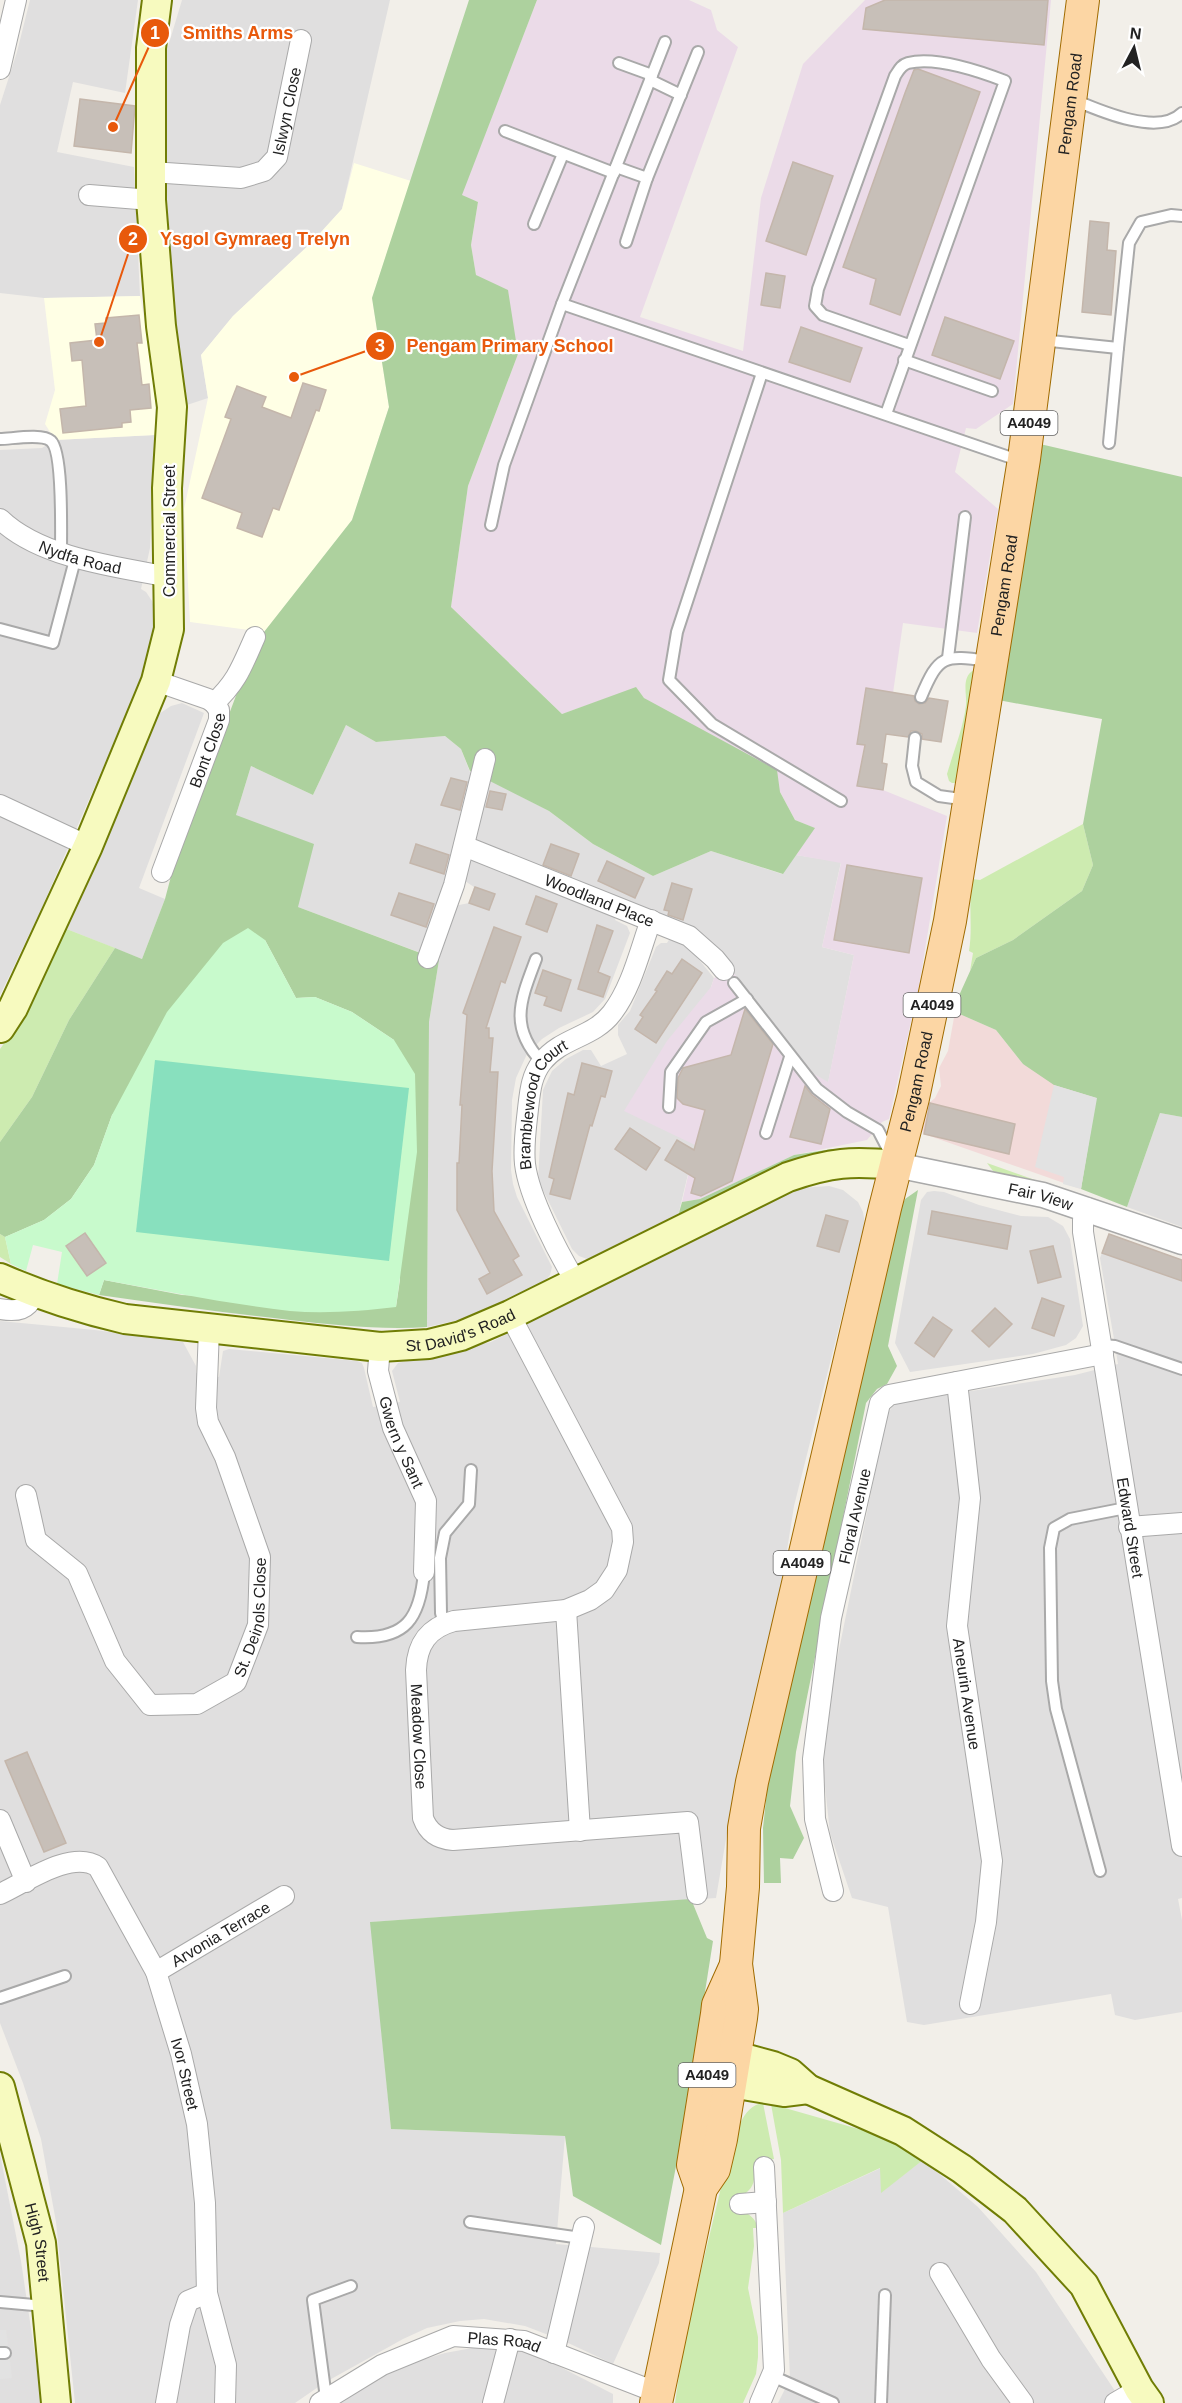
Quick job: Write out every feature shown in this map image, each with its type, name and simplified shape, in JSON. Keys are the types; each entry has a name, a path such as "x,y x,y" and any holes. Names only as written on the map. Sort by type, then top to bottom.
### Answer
{"main road":[{"name":"Commercial Street","path":"0,1028 13,1008 87,846 156,681 169,629 167,488 172,407 161,326 151,200 151,48 157,0"},
{"name":"Pengam Road","path":"896,1165 913,1098 950,921 1024,459 1083,0"},
{"name":"St David's Road","path":"0,1278 36,1294 85,1310 125,1319 380,1347 429,1344 461,1336 510,1315 788,1177 835,1163 896,1165"},
{"name":"A4049","path":"657,2398 701,2188 693,2165 721,2067 718,2005 736,1965 743,1887 744,1828 752,1782 896,1165"},
{"path":"721,2067 790,2073 808,2089 903,2131 962,2169 1015,2210 1084,2285 1134,2398"},
{"name":"High Street","path":"0,2087 10,2164 40,2243 56,2403"}],"street":[{"path":"0,69 16,0"},
{"name":"Islwyn Close","path":"151,172 241,178 264,171 277,157 301,40"},
{"path":"89,195 151,200"},
{"name":"Nydfa Road","path":"0,519 39,545 105,565 170,577"},
{"name":"Bont Close","path":"162,872 219,720 219,710 214,704 228,691 237,678 255,638"},
{"path":"156,681 208,699 214,704"},
{"path":"428,958 454,885 485,759"},
{"path":"0,805 87,846"},
{"name":"Woodland Place","path":"464,846 689,936 729,976"},
{"name":"Bramblewood Court","path":"576,1282 534,1201 525,1164 530,1092 534,1074 542,1062 563,1043 596,1029 611,1014 622,998 651,920"},
{"name":"Fair View","path":"896,1165 1003,1185 1087,1208 1182,1242"},
{"name":"Edward Street","path":"1087,1208 1083,1220 1083,1232 1182,1846"},
{"path":"0,1309 22,1310 28,1307 36,1294"},
{"path":"444,1624 566,1610 590,1600 611,1582 622,1557 622,1528 510,1315"},
{"name":"St. Deinols Close","path":"26,1495 36,1540 77,1573 115,1661 150,1705 197,1704 236,1682 258,1625 260,1557 225,1457 208,1422 206,1408 209,1329"},
{"name":"Gwern y Sant","path":"380,1347 378,1371 393,1428 426,1501 424,1572"},
{"name":"Floral Avenue","path":"833,1891 814,1819 813,1759 831,1618 880,1403 889,1395 1103,1349"},
{"name":"Aneurin Avenue","path":"957,1382 970,1498 957,1626 992,1861 986,1922 970,2004"},
{"path":"1128,1517 1182,1523"},
{"path":"566,1610 580,1831"},
{"name":"Meadow Close","path":"444,1624 424,1638 417,1658 423,1818 436,1836 453,1840 688,1821 697,1894"},
{"path":"0,1820 26,1882"},
{"name":"Ivor Street","path":"0,1894 58,1865 79,1860 90,1862 98,1867 156,1972 181,2054 197,2124 205,2203 207,2293 226,2365 225,2403"},
{"name":"Arvonia Terrace","path":"156,1972 284,1896"},
{"path":"760,2403 774,2370 764,2167"},
{"path":"740,2204 766,2202"},
{"path":"554,2353 582,2233"},
{"path":"940,2273 991,2359 1023,2403"},
{"path":"166,2403 180,2325 188,2301 207,2293"},
{"name":"Plas Road","path":"323,2401 382,2365 453,2336 524,2341 657,2398"},
{"path":"493,2403 510,2339"}],"lane":[{"path":"491,525 504,465 562,304 665,42"},
{"path":"626,242 647,178 698,52"},
{"path":"619,63 681,95"},
{"path":"886,414 1005,81 975,70 935,63 908,63 901,67 895,76 818,289 815,306 823,315 909,345"},
{"path":"1070,97 1124,119 1152,123 1178,117 1182,113"},
{"path":"505,131 563,154 647,178"},
{"path":"534,224 563,154"},
{"path":"1109,442 1129,243 1141,222 1171,215 1182,216"},
{"path":"562,304 1012,458 1024,459"},
{"path":"1041,339 1118,348"},
{"path":"904,360 992,391"},
{"path":"762,373 677,632 669,680 712,724 841,801"},
{"path":"0,439 43,437 51,441 56,450 69,554 53,643 0,629"},
{"path":"948,658 965,517"},
{"path":"921,697 931,674 939,663 948,658 991,661"},
{"path":"915,738 912,766 916,782 939,796 968,800"},
{"path":"536,959 520,1001 519,1014 523,1033 531,1051 542,1062"},
{"name":"Woodland Place","path":"729,976 817,1089 847,1112 878,1130 896,1165"},
{"path":"669,1107 671,1072 700,1030 706,1022 747,999"},
{"path":"766,1133 790,1057"},
{"path":"1103,1349 1115,1346 1182,1369"},
{"path":"444,1624 441,1613 440,1558 445,1533 469,1504 471,1470"},
{"path":"1100,1871 1056,1709 1053,1690 1050,1548 1054,1528 1070,1519 1128,1517"},
{"path":"357,1637 376,1638 400,1630 410,1620 418,1603 424,1572"},
{"path":"0,1998 65,1976"},
{"path":"470,2222 582,2233"},
{"path":"323,2401 313,2300 351,2286"},
{"path":"881,2403 885,2295"},
{"path":"0,2302 47,2306"},
{"path":"772,2376 833,2403"}],"shaded area":[{"path":"30,0 138,0 125,93 73,82 57,152 134,167 140,296 44,298 0,293 0,105"},
{"path":"182,0 390,0 342,209 312,242 233,316 201,355 208,398 184,406 170,283 165,131 167,50"},
{"path":"537,0 689,0 711,10 717,30 738,47 640,317 743,351 761,198 803,64 865,0 1051,0 1013,404 976,429 966,428 955,472 998,509 977,633 903,623 893,693 866,689 857,744 864,745 858,786 883,790 947,816 919,986 889,1119 882,1122 867,1140 794,1155 700,1199 682,1202 695,1145 624,1111 667,1041 711,987 714,978 732,971 814,1074 828,1082 854,955 822,947 841,863 796,855 814,828 795,820 780,792 644,698 636,688 562,714 451,607 468,486 518,354 476,275 471,245 478,202 461,196"},
{"path":"354,163 411,181 372,298 389,407 352,520 264,632 190,622 184,509 208,398 201,355 233,316 312,242 342,209"},
{"path":"140,296 156,386 155,435 55,440 45,424 55,390 44,298"},
{"path":"155,435 150,548 141,589 152,601 155,612 154,630 139,685 39,914 0,995 0,450 42,448 55,440"},
{"path":"182,703 204,713 139,888 165,899 142,959 64,928 159,714 171,706"},
{"path":"346,725 376,742 445,736 461,749 475,785 421,953 298,907 236,815 251,766 313,795"},
{"path":"488,779 549,811 593,844 653,876 711,851 782,874 796,855 841,862 822,947 854,955 828,1083 814,1074 732,971 694,928 473,845"},
{"path":"471,855 616,915 615,920 627,926 630,933 605,999 593,1012 542,1039 527,1054 516,1078 512,1100 511,1170 513,1184 517,1197 552,1267 550,1275 544,1282 472,1317 427,1327 429,1022 439,960 454,906 469,903 474,887 465,881 462,875"},
{"path":"670,938 687,945 714,978 711,987 695,1145 677,1220 587,1264 587,1259 579,1256 572,1249 538,1180 543,1090 552,1071 566,1059 583,1050 591,1050 601,1066 627,1054 618,1035 618,1025 630,1011 656,947 661,943 667,943"},
{"path":"955,1012 996,1030 1023,1064 1097,1098 1081,1189 924,1134 921,1129 929,1103 935,1098 941,1086 939,1068 948,1051"},
{"path":"1054,1085 1097,1098 1081,1189 1063,1184 1064,1177 1035,1167"},
{"path":"1160,1113 1182,1117 1182,1227 1127,1207"},
{"path":"829,1186 843,1190 858,1202 865,1224 794,1506 781,1588 737,1774 716,1898 371,1922 391,2129 565,2136 556,2244 660,2253 659,2263 613,2364 525,2326 484,2319 427,2328 324,2383 295,2403 75,2403 56,2222 41,2139 0,2023 0,1321 95,1330 183,1342 196,1366 196,1373 219,1377 223,1351 229,1349 357,1361 362,1363 364,1368 373,1407 400,1402 392,1371 398,1363 491,1342 772,1199 800,1188"},
{"path":"927,1192 944,1192 979,1205 1021,1216 1048,1217 1063,1226 1070,1239 1083,1326 1076,1338 1066,1345 1033,1354 910,1372 895,1343 921,1200"},
{"path":"1109,1234 1182,1260 1182,1364 1114,1339 1100,1258"},
{"path":"1116,1352 1182,1374 1182,1898 1178,1899 1182,1920 1182,2012 1135,2020 1115,2015 1111,1994 924,2025 907,2022 888,1907 852,1898 830,1833 823,1768 831,1689 887,1414 893,1406 900,1402 1075,1375 1118,1364"},
{"path":"0,2154 21,2261 42,2403 0,2403"},
{"path":"923,2160 978,2207 1036,2272 1123,2403 778,2403 790,2379 783,2213 881,2168 881,2192"},
{"path":"0,2330 6,2330 12,2378 0,2379"},
{"path":"494,2344 533,2353 613,2394 613,2403 334,2403 399,2367 445,2353"}],"green space":[{"path":"469,0 537,0 462,195 478,202 471,245 476,275 508,290 518,354 468,486 451,607 562,714 636,687 644,698 777,770 780,792 795,820 815,828 783,874 711,851 653,876 593,844 549,811 470,771 461,749 445,736 376,742 346,725 313,795 251,766 236,815 314,844 298,907 439,960 429,1022 427,1327 324,1324 99,1295 104,1280 182,1295 396,1307 400,1280 394,1040 352,1012 315,997 296,998 265,940 112,1115 94,1165 71,1199 44,1220 5,1237 0,1234 0,1142 32,1097 69,1020 115,948 142,959 165,899 178,850 237,693 264,632 352,520 389,407 372,298"},
{"path":"1040,444 1182,477 1182,1117 1160,1113 1127,1207 1081,1189 1096,1098 1054,1085 1023,1064 996,1030 955,1012 957,1000 976,958 1013,940 1082,891 1093,865 1083,824 1102,719 998,700"},
{"path":"974,670 956,783 952,783 947,774 965,714 967,677"},
{"path":"1083,824 1093,865 1082,891 1013,940 976,958 970,971 973,953 969,951 972,879 980,880"},
{"path":"64,928 115,948 69,1020 32,1097 0,1142 0,1049 13,1031"},
{"path":"248,928 265,940 296,998 315,997 352,1012 394,1040 415,1074 417,1152 396,1307 343,1312 290,1311 104,1280 99,1295 57,1284 62,1252 33,1245 26,1271 11,1264 5,1237 44,1220 71,1199 94,1165 112,1115 167,1012 223,943"},
{"path":"155,1060 409,1088 389,1261 136,1232"},
{"path":"832,1149 833,1153 677,1220 682,1202 700,1199 794,1155"},
{"path":"987,1163 1052,1186 998,1173 993,1171"},
{"path":"918,1190 888,1346 897,1366 887,1384 877,1389 866,1403 796,1752 790,1806 804,1838 793,1859 780,1858 781,1883 764,1883 763,1828 769,1772 902,1206 905,1199"},
{"path":"0,1234 5,1237 11,1264 0,1257"},
{"path":"691,1899 707,1938 713,1941 685,2119 661,2245 573,2196 565,2136 391,2129 370,1922"},
{"path":"763,2103 774,2159 754,2162 754,2181 743,2195 745,2212 755,2220 757,2225 757,2228 753,2228 754,2246 748,2288 758,2337 756,2374 743,2403 675,2403 684,2342 729,2154 744,2116 756,2105"},
{"path":"771,2104 876,2134 923,2160 881,2193 880,2168 783,2213 781,2160"}],"building":[{"path":"885,0 1048,0 1044,45 863,29 866,8"},
{"path":"918,69 980,92 900,315 870,304 876,279 843,267 905,93 914,70"},
{"path":"80,99 135,106 131,153 74,146"},
{"path":"793,162 833,176 806,255 766,241"},
{"path":"1090,221 1109,223 1107,250 1116,251 1111,315 1082,312"},
{"path":"766,273 785,276 780,308 761,305"},
{"path":"139,315 142,343 137,343 142,385 149,384 151,408 130,410 131,422 122,423 122,427 63,433 60,409 86,406 82,360 72,361 70,343 97,340 95,324 106,323 106,318"},
{"path":"945,317 1014,341 1000,379 932,355"},
{"path":"801,327 862,348 850,382 789,362"},
{"path":"303,383 326,390 319,411 316,410 279,510 273,508 262,537 237,528 242,513 202,498 231,419 225,417 237,386 266,397 262,407 291,418"},
{"path":"866,688 914,696 915,701 919,704 925,703 929,698 948,701 941,742 922,739 922,734 916,731 911,731 908,737 886,734 882,763 887,764 883,790 857,786 865,745 857,744"},
{"path":"451,778 467,782 460,810 441,805"},
{"path":"490,791 506,794 502,810 486,807"},
{"path":"416,844 449,855 444,874 410,863"},
{"path":"551,844 579,854 571,876 543,865"},
{"path":"607,861 644,878 635,898 598,881"},
{"path":"847,865 922,878 909,953 834,940"},
{"path":"672,883 692,889 683,920 668,915 669,911 664,910"},
{"path":"475,887 495,894 489,910 469,903"},
{"path":"399,893 434,904 426,927 391,915"},
{"path":"536,896 557,904 547,932 526,924"},
{"path":"597,925 613,931 598,972 610,977 603,997 578,989"},
{"path":"494,927 521,937 505,983 501,981 486,1028 489,1028 489,1038 493,1038 490,1072 498,1072 492,1171 494,1211 519,1256 513,1260 522,1275 487,1294 479,1279 490,1273 457,1210 457,1163 459,1163 462,1105 460,1105 467,1015 463,1013"},
{"path":"682,959 702,973 656,1043 635,1029 643,1017 640,1015 657,991 655,990 667,971 672,974"},
{"path":"543,970 571,980 561,1011 544,1005 547,997 535,993"},
{"path":"745,1009 773,1044 732,1181 701,1196 691,1193 695,1178 665,1160 677,1140 694,1150 705,1110 683,1104 677,1098 678,1078 683,1068 731,1055"},
{"path":"582,1063 612,1071 605,1097 601,1096 592,1126 590,1125 570,1199 550,1194 554,1179 549,1177 568,1093 574,1095"},
{"path":"805,1086 812,1095 830,1109 821,1144 790,1137"},
{"path":"930,1103 1015,1124 1009,1154 924,1134"},
{"path":"630,1128 660,1148 646,1170 615,1149"},
{"path":"932,1211 1011,1226 1007,1249 928,1234"},
{"path":"826,1215 848,1221 839,1252 817,1246"},
{"path":"85,1233 106,1263 87,1276 66,1246"},
{"path":"1109,1234 1182,1260 1182,1281 1102,1253"},
{"path":"1053,1246 1061,1277 1038,1283 1030,1251"},
{"path":"1042,1298 1064,1306 1054,1336 1032,1328"},
{"path":"995,1308 1012,1324 989,1347 972,1331"},
{"path":"933,1317 952,1330 934,1357 915,1343"},
{"path":"27,1752 66,1843 44,1852 5,1761"}],"place":[{"name":"Smiths Arms","path":"113,127"},
{"name":"Ysgol Gymraeg Trelyn","path":"99,342"},
{"name":"Pengam Primary School","path":"294,377"}]}
